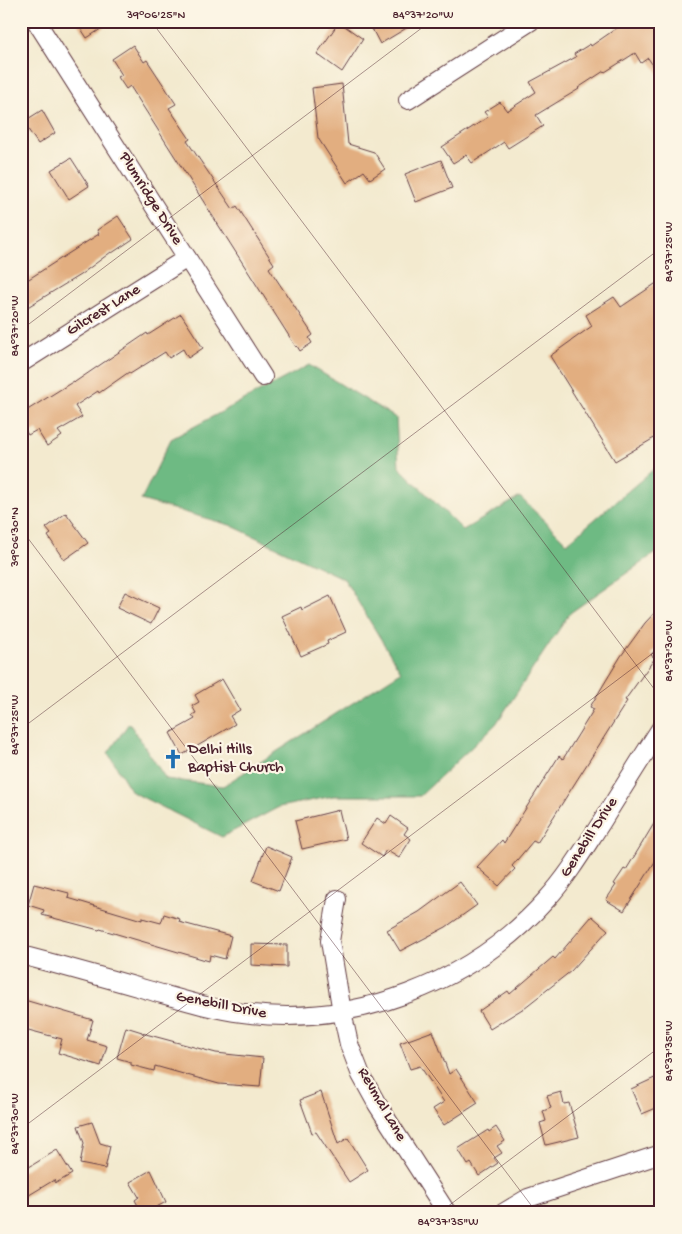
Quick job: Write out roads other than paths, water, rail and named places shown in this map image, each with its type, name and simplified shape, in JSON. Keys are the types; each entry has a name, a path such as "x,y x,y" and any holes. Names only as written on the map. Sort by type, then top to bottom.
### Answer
{"street":[{"name":"Plumridge Drive","path":"36,21 263,377"},
{"path":"408,100 531,21"},
{"name":"Gilcrest Lane","path":"21,363 187,258"},
{"name":"Genebill Drive","path":"21,954 202,1005 243,1013 276,1016 309,1015 342,1012 390,1000 429,986 458,971 493,949 525,923 548,899 573,866 661,728"},
{"name":"Revmal Lane","path":"336,899 330,941 349,1044 361,1075 377,1104 447,1213"},
{"path":"503,1213 528,1198 661,1154"}],"place":[{"name":"Delhi Hills Baptist Church","path":"173,759"}]}
